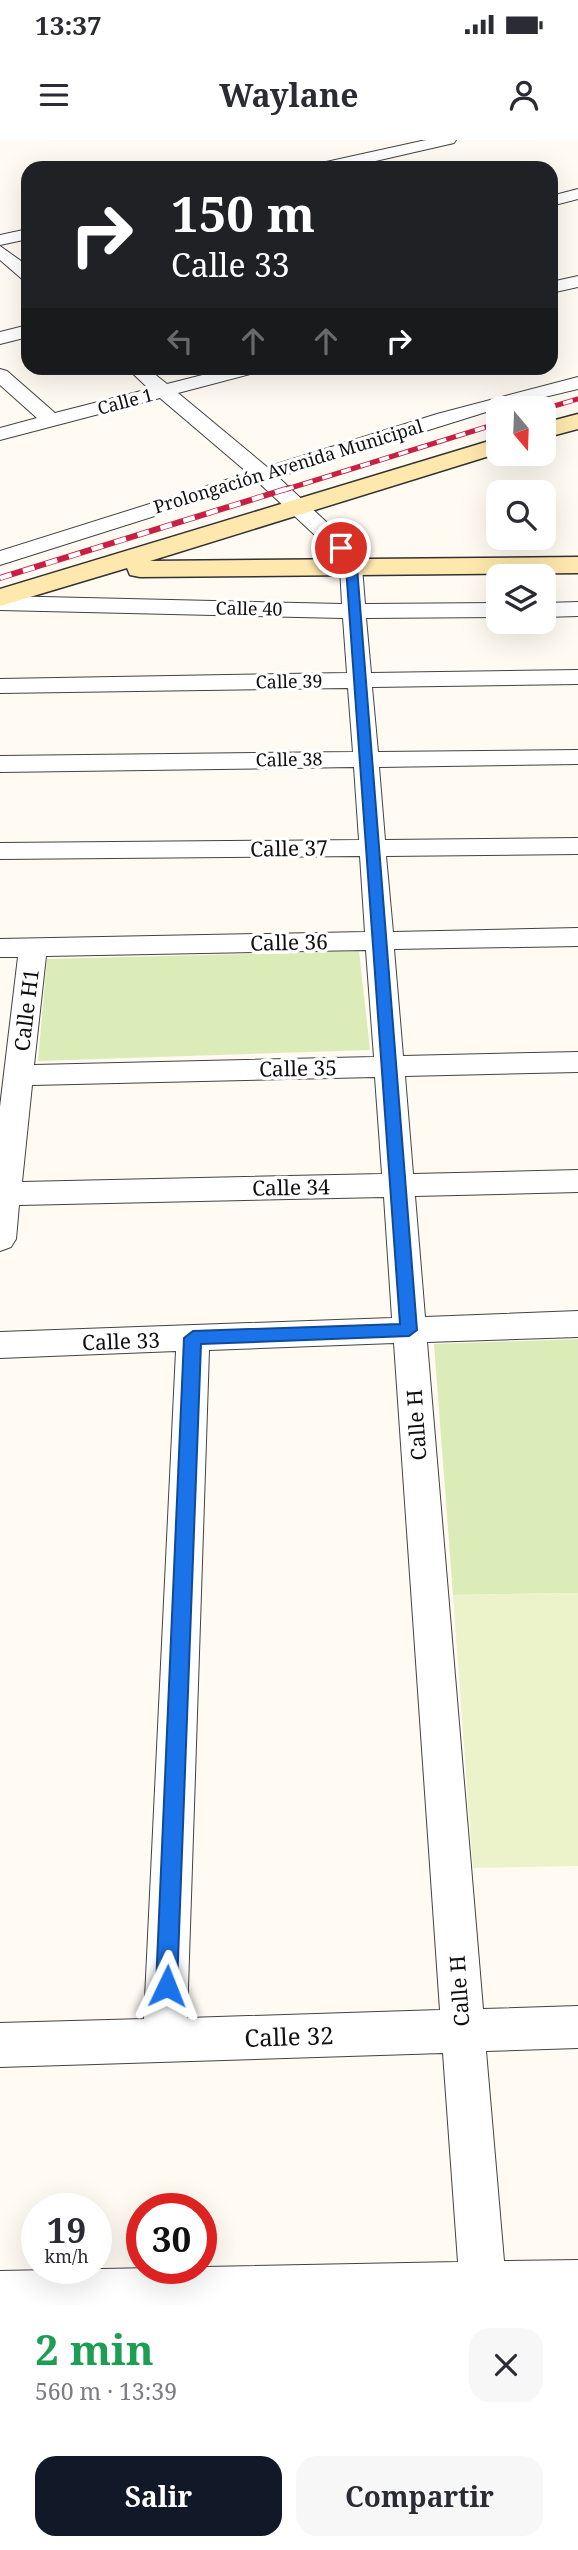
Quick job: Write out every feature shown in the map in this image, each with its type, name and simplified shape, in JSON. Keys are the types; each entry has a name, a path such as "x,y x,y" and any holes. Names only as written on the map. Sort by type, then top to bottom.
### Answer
{"street":[{"path":"354,161 448,140"},
{"path":"558,199 578,194"},
{"path":"0,240 21,236"},
{"path":"0,251 21,269"},
{"path":"558,286 578,281"},
{"path":"0,338 21,333"},
{"path":"0,375 51,421"},
{"path":"145,375 262,474 346,558"},
{"name":"Calle 1","path":"0,434 223,375"},
{"name":"Prolongación Avenida Municipal","path":"0,558 444,418 578,383"},
{"path":"556,428 577,424"},
{"name":"Prolongación Avenida Municipal","path":"0,600 486,449"},
{"path":"96,569 578,546"},
{"path":"161,550 578,565"},
{"name":"Calle H","path":"346,558 355,611 483,2295"},
{"name":"Calle 40","path":"0,600 355,611 486,610"},
{"path":"556,610 578,609"},
{"name":"Calle 39","path":"0,686 578,677"},
{"name":"Calle 38","path":"0,764 578,757"},
{"name":"Calle 37","path":"0,851 578,846"},
{"name":"Calle 36","path":"0,948 578,937"},
{"name":"Calle H1","path":"0,1239 33,948"},
{"name":"Calle 35","path":"18,1075 578,1062"},
{"name":"Calle 34","path":"4,1194 578,1181"},
{"name":"Calle 33","path":"0,1345 578,1324"},
{"path":"165,2040 193,1338"},
{"name":"Calle 32","path":"0,2045 578,2027"},
{"path":"0,2294 483,2295 578,2283"}],"green space":[{"path":"359,951 370,1050 38,1061 47,959"},
{"path":"578,1339 578,1593 453,1595 434,1344"},
{"path":"578,1593 578,1866 473,1868 453,1595"}],"railway":[{"path":"556,405 578,399"},
{"path":"284,490 486,427"},
{"path":"0,578 289,488"}],"route":[{"path":"167,1986 193,1338 409,1330 351,567 341,548"}]}
